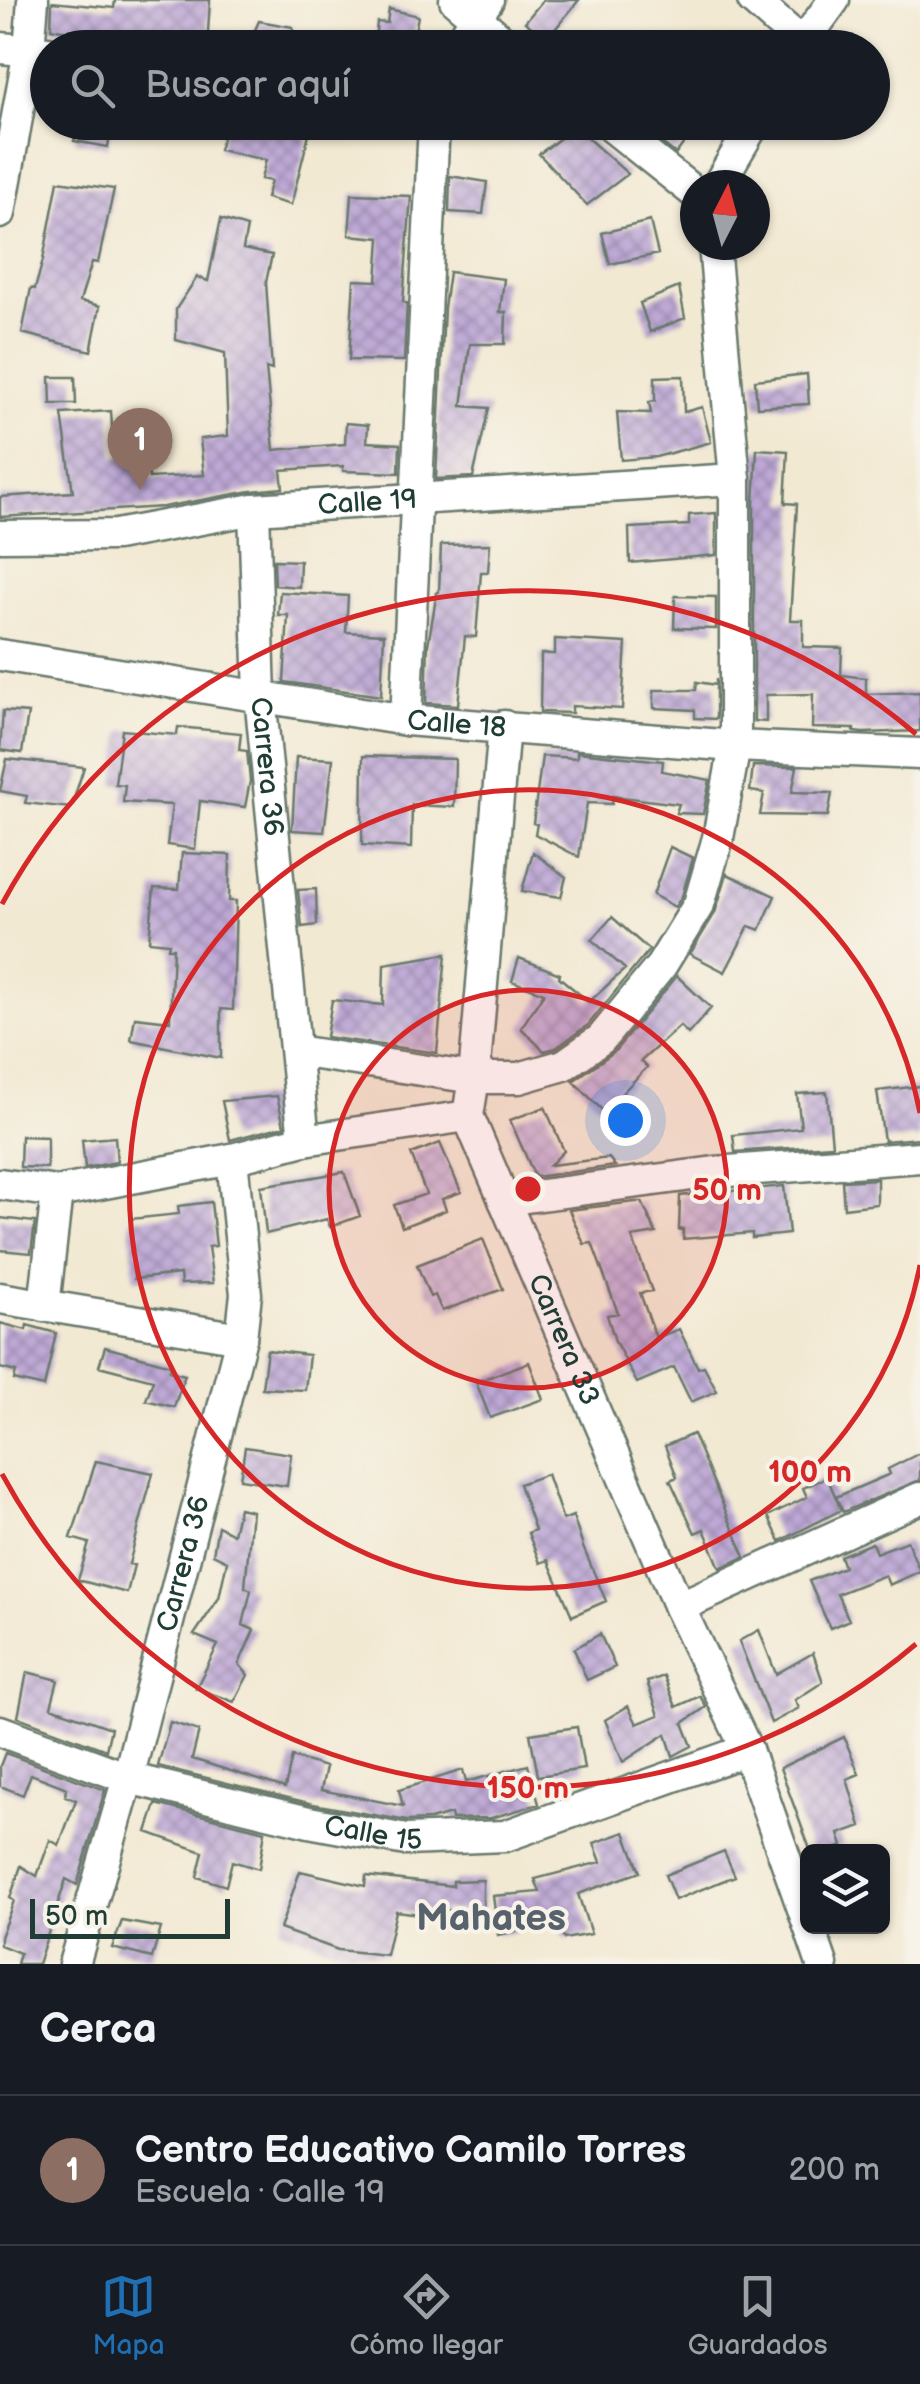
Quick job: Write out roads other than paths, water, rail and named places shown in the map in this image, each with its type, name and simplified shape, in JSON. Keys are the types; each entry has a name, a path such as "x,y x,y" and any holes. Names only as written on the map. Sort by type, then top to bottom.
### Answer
{"street":[{"path":"0,214 32,0"},
{"path":"753,0 784,30"},
{"path":"811,30 834,0"},
{"path":"463,30 472,6 494,30"},
{"path":"406,720 433,140"},
{"path":"629,140 680,181"},
{"path":"727,170 744,140"},
{"path":"296,1051 474,1078 519,1078 564,1065 601,1039 662,966 698,904 718,838 736,746 735,480 715,260"},
{"name":"Calle 19","path":"0,536 116,536 254,509 735,480"},
{"name":"Carrera 36","path":"254,509 260,696 304,1140"},
{"name":"Calle 18","path":"0,655 406,720 736,746 920,754"},
{"path":"0,1184 56,1192 232,1160 304,1140 468,1116 504,726"},
{"name":"Carrera 33","path":"468,1116 679,1607 747,1750 800,1902"},
{"path":"504,1200 715,1172 920,1157"},
{"name":"Carrera 36","path":"74,1964 128,1778 241,1338 246,1294 232,1160"},
{"path":"44,1306 56,1192"},
{"path":"0,1298 241,1338"},
{"path":"679,1607 920,1498"},
{"name":"Calle 15","path":"0,1732 128,1778 309,1822 406,1840 506,1836 747,1750"},
{"name":"Carrera 33","path":"811,1934 822,1964"}],"place":[{"name":"Centro Educativo Camilo Torres","path":"140,490"}],"district":[{"name":"Mahates","path":"491,1918"}]}
